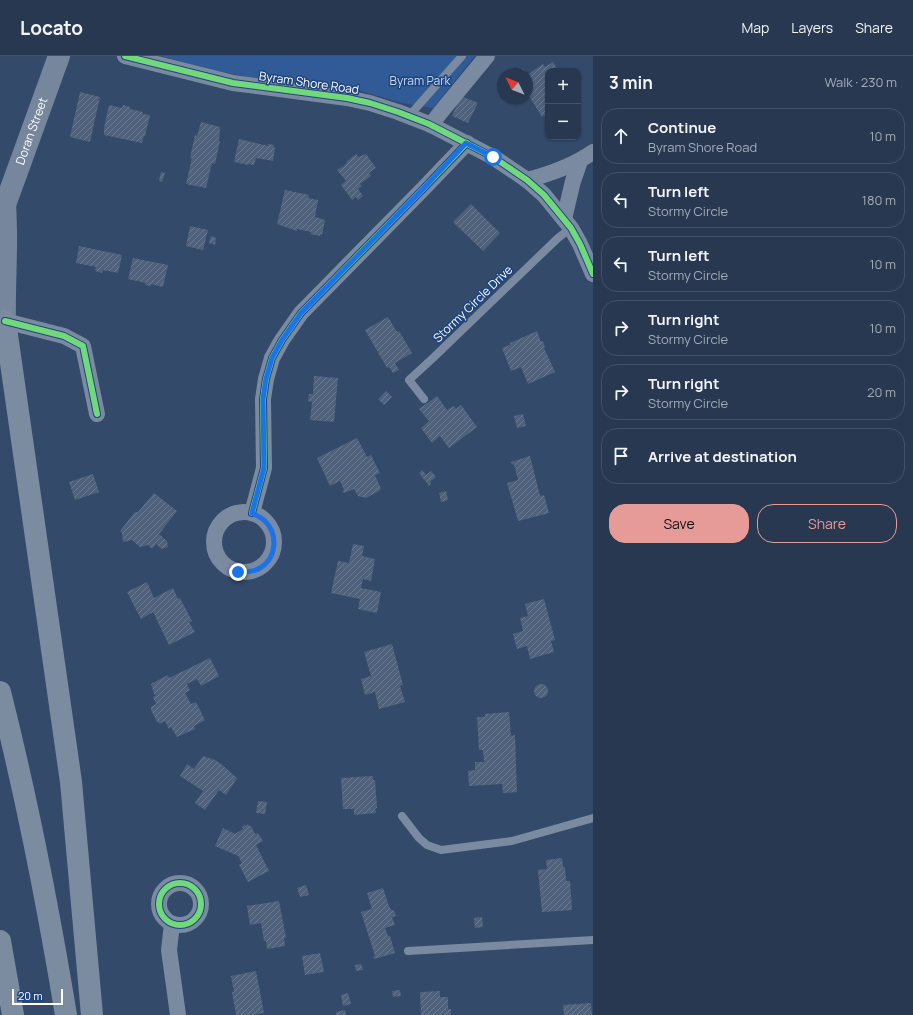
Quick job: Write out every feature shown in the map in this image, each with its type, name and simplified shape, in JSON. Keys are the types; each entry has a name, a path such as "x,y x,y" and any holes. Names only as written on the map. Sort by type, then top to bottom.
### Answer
{"highway":[{"path":"2,319 71,782 92,1015"},
{"path":"0,692 34,838 48,907 66,1015"},
{"path":"0,941 13,1015"},
{"path":"0,1008 2,1015"}],"main road":[{"name":"Doran Street","path":"2,319 7,257 6,224 2,209 59,56"}],"street":[{"name":"Byram Shore Road","path":"124,56 233,83 347,98 370,103 431,125 493,157 527,180 544,195 568,223 580,244 593,274"},
{"path":"431,125 487,56"},
{"path":"252,513 264,468 263,399 266,379 272,358 282,340 301,313 466,143"},
{"path":"527,180 544,176 587,157"},
{"path":"568,223 573,181 587,157"},
{"path":"2,319 64,336 83,346 97,414"},
{"path":"172,924 169,950 178,1015"}],"lane":[{"path":"409,116 462,56"},
{"name":"Stormy Circle Drive","path":"424,399 409,380 558,238 568,223"},
{"path":"402,816 419,838 427,845 440,850 512,841 593,818"},
{"path":"408,951 593,940"}],"green space":[{"name":"Byram Park","path":"161,56 475,56 433,108 402,103 357,90 260,79 212,70"}],"building":[{"path":"553,62 556,68 545,68 545,117 544,115 542,117 533,103 533,71 543,64 545,67"},
{"path":"80,92 100,97 90,142 70,137"},
{"path":"461,96 478,103 468,123 452,116"},
{"path":"109,105 122,108 123,105 130,107 130,109 143,112 142,114 150,115 142,143 104,135"},
{"path":"201,122 220,127 220,141 215,164 212,163 206,188 186,184 192,158 190,158 195,135 197,136"},
{"path":"239,139 268,146 268,144 274,145 273,161 256,158 254,165 234,162"},
{"path":"356,154 358,157 366,154 376,168 369,173 371,176 360,184 362,186 358,189 363,196 358,200 356,197 352,200 341,185 346,181 337,170 344,166 347,163 346,162"},
{"path":"161,172 165,173 162,182 159,181"},
{"path":"285,190 309,195 308,198 318,200 315,217 325,220 322,235 310,234 311,232 297,229 297,231 277,224"},
{"path":"471,204 500,233 483,251 453,222"},
{"path":"190,226 208,230 203,250 186,246"},
{"path":"211,236 216,238 215,245 209,243"},
{"path":"79,246 122,255 118,273 103,270 102,273 95,271 96,267 76,263"},
{"path":"133,258 168,265 163,287 151,284 151,286 145,285 146,283 128,279"},
{"path":"388,317 397,332 399,331 412,353 395,363 399,370 393,373 389,367 387,368 365,330"},
{"path":"537,331 541,342 543,341 544,348 555,372 528,384 521,367 511,371 502,348"},
{"path":"314,376 338,378 334,422 310,420 312,402 308,401 309,394 313,394"},
{"path":"386,391 392,397 384,405 378,399"},
{"path":"437,396 447,410 454,406 456,409 461,405 477,427 449,448 440,436 432,443 421,428 429,421 419,409"},
{"path":"523,414 526,426 517,428 514,416"},
{"path":"357,438 367,457 371,455 380,473 375,475 381,489 366,498 358,496 354,489 344,493 342,491 344,490 340,481 330,486 317,458"},
{"path":"530,456 540,496 544,495 549,513 518,521 507,483 518,480 514,464 512,465 511,462"},
{"path":"422,470 426,475 431,471 436,477 430,482 431,484 429,486 419,473"},
{"path":"93,474 99,492 75,500 69,482"},
{"path":"446,491 448,500 441,502 439,493"},
{"path":"154,493 177,511 159,534 167,541 168,547 162,549 156,544 152,549 148,545 140,547 132,540 123,542 122,533 120,531 135,512 138,512"},
{"path":"353,544 364,546 362,556 375,559 371,581 363,579 361,588 381,592 377,613 358,609 360,599 331,593 338,561 349,563"},
{"path":"147,582 154,598 173,588 192,621 189,622 195,632 169,645 153,612 141,619 127,592"},
{"path":"544,599 555,640 551,641 554,652 530,659 527,646 517,649 513,634 523,631 520,618 528,616 525,604"},
{"path":"392,644 403,685 400,686 405,702 379,709 375,692 365,695 361,679 371,676 364,652"},
{"path":"210,658 219,676 201,686 197,679 187,684 190,690 185,693 191,704 196,702 205,720 194,726 195,729 177,737 171,727 169,729 165,721 159,724 157,722 151,710 151,707 156,704 153,697 156,695 154,694 151,684 168,675 169,678"},
{"path":"541,684 546,686 548,691 546,696 541,698 536,696 534,691 536,686"},
{"path":"509,712 511,736 515,735 517,792 503,793 502,784 469,786 468,771 475,770 475,762 484,762 483,750 479,750 477,717 485,717 485,714"},
{"path":"203,756 215,760 237,778 226,795 219,790 205,810 195,803 203,791 180,776 187,764 194,769"},
{"path":"373,776 373,780 375,780 376,813 354,815 354,809 343,809 341,778"},
{"path":"258,801 267,802 265,814 256,813"},
{"path":"248,824 251,826 255,834 258,833 263,841 256,845 269,871 248,882 239,865 242,863 238,856 215,846 223,828 235,834 243,829 242,827"},
{"path":"562,858 563,867 565,867 566,881 570,881 572,910 542,912 538,870 547,869 546,860"},
{"path":"306,885 309,895 300,897 297,888"},
{"path":"383,888 389,906 392,911 394,910 396,916 392,917 395,925 385,928 388,936 390,936 395,953 374,959 373,957 375,956 361,912 372,909 367,893"},
{"path":"279,901 286,938 284,938 285,946 267,949 261,923 250,925 247,906"},
{"path":"482,917 483,927 475,928 474,918"},
{"path":"320,953 324,972 305,975 302,956"},
{"path":"361,964 363,970 356,971 355,965"},
{"path":"256,971 264,1013 253,1015 236,1015 231,976"},
{"path":"400,990 401,996 393,997 392,991"},
{"path":"440,991 440,997 448,997 448,1009 451,1009 451,1015 421,1015 420,992"},
{"path":"348,993 351,1004 343,1006 341,995"},
{"path":"591,1003 592,1015 564,1015 563,1005"},
{"path":"345,1010 346,1015 336,1015 336,1012"}],"cycle path":[{"path":"125,56 233,83 347,98 370,103 429,124 493,157 527,180 544,195 571,228 580,244 593,274"},
{"path":"252,513 264,468 263,399 266,379 272,358 282,340 301,313 467,143"},
{"path":"5,321 64,336 83,346 97,414"},
{"path":"176,883 184,883 192,886 198,892 201,904 198,916 192,922 184,925 176,925 168,922 162,916 159,908 159,900 162,892 168,886 176,883"}],"route":[{"path":"238,572 248,572 261,568 269,559 273,551 274,541 271,529 264,520 252,513 264,468 263,399 266,379 272,358 282,340 301,313 466,143 493,157"}]}
